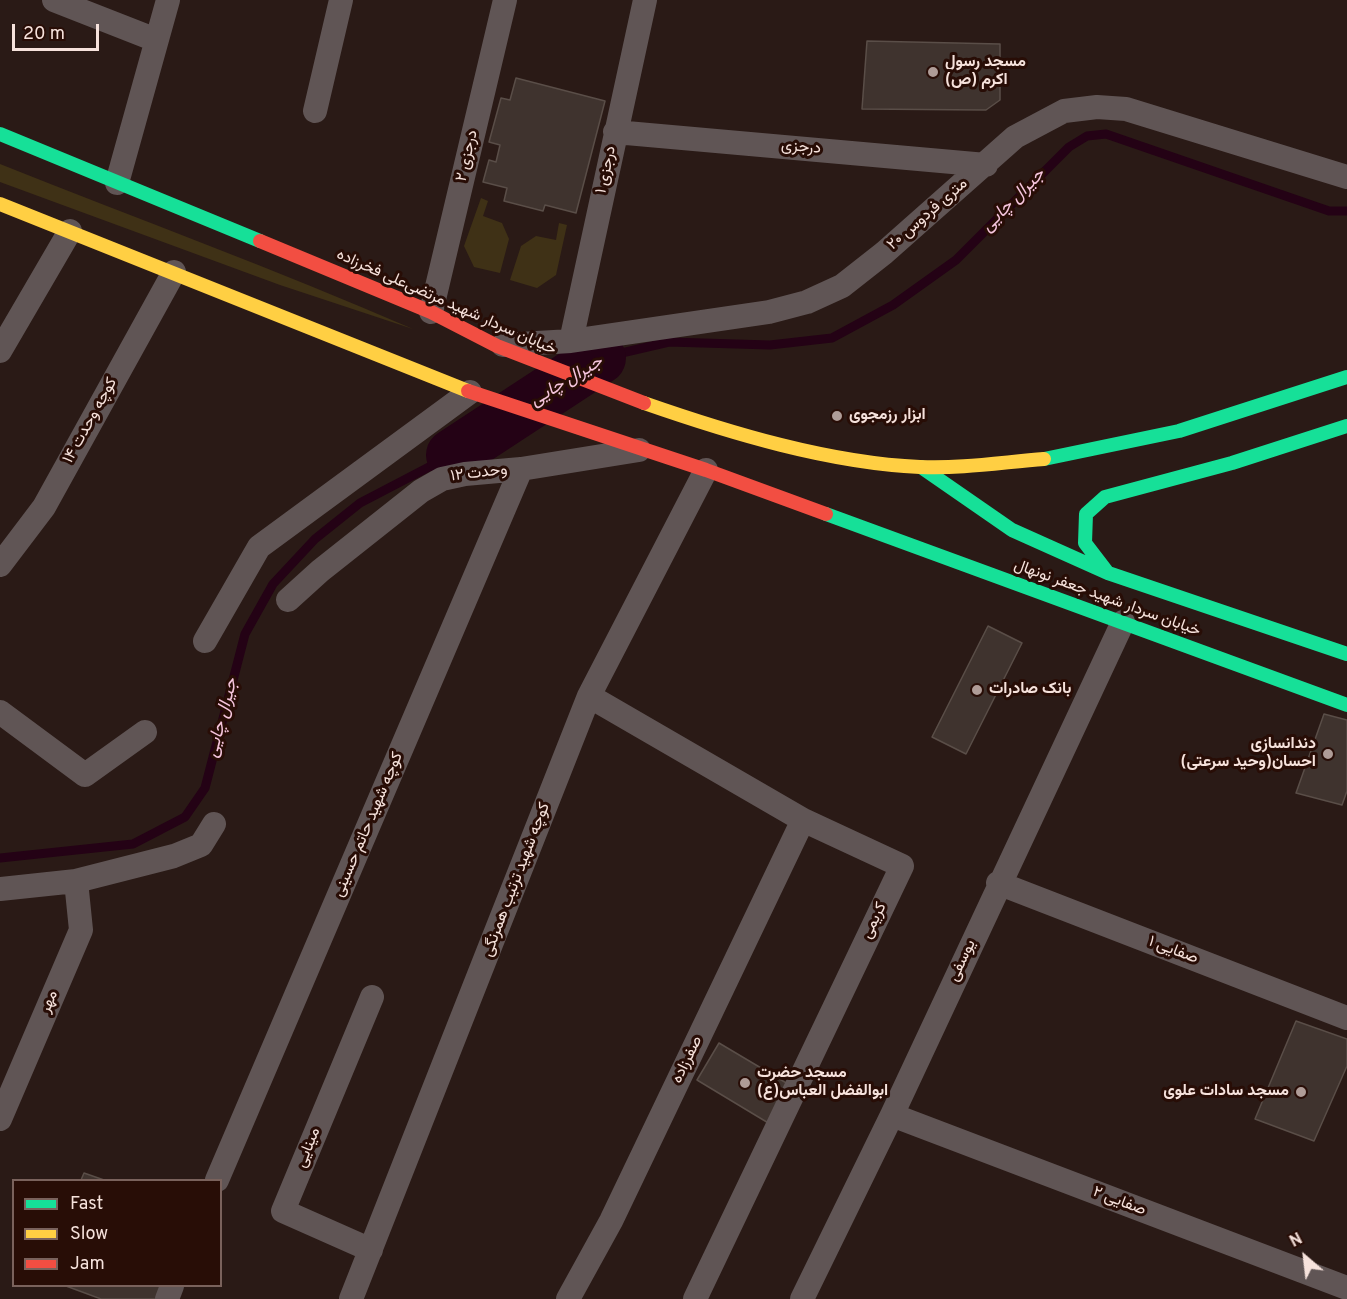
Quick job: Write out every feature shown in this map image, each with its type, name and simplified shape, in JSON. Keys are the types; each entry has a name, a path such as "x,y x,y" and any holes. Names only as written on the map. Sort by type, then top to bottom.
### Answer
{"main road":[{"name":"خیابان سردار شهید مرتضی‌علی فخرزاده","path":"0,134 431,312 496,346 617,394 727,432 845,457 921,467 1059,458 1179,431 1347,376"},
{"path":"0,204 471,392 706,470"},
{"path":"1108,573 1085,543 1086,514 1106,496 1232,463 1347,426"},
{"name":"خیابان سردار شهید جعفر نونهال","path":"921,467 1012,530 1108,573 1347,654"},
{"name":"خیابان سردار شهید جعفر نونهال","path":"706,470 1347,705"}],"street":[{"path":"54,0 156,40"},
{"path":"117,183 168,0"},
{"path":"315,111 341,0"},
{"name":"درجزی ۲","path":"431,312 505,0"},
{"name":"درجزی ۱","path":"571,341 645,0"},
{"name":"۲۰ متری فردوس","path":"496,346 571,341 769,312 807,302 842,286 986,165 1015,137 1064,111 1097,107 1126,109 1347,177"},
{"name":"درجزی","path":"615,132 986,165"},
{"path":"0,351 70,231"},
{"name":"کوچه وحدت ۱۴","path":"0,565 44,507 174,272"},
{"path":"205,641 259,547 471,392"},
{"name":"وحدت ۱۲","path":"288,600 320,571 402,506 442,479 465,474 521,470 631,447"},
{"name":"کوچه شهید حاتم حسینی","path":"217,1179 521,470"},
{"name":"کوچه شهید ترتیب همرنگی","path":"351,1299 589,696 706,470"},
{"name":"یوسفی","path":"802,1299 892,1115 999,883 1124,622"},
{"name":"کریمی","path":"589,696 803,820 902,866 695,1299"},
{"path":"0,712 85,775 145,732"},
{"name":"صفرزاده","path":"568,1299 611,1221 803,820"},
{"path":"0,889 76,881 174,856 201,845 214,824"},
{"name":"مهر","path":"0,1119 81,930 76,881"},
{"name":"صفایی ۱","path":"999,883 1347,1018"},
{"name":"مینایی","path":"371,1250 283,1210 372,997"},
{"name":"صفایی ۲","path":"892,1115 1347,1288"}],"shaded area":[{"path":"0,164 259,265 413,329 280,285 0,182"},
{"path":"481,198 488,201 483,216 502,223 509,239 500,273 474,267 464,246"},
{"path":"559,223 567,225 556,275 537,288 510,280 521,246 536,236 556,240"}],"building":[{"name":"مسجد رسول اکرم (ص)","path":"867,41 1000,44 1000,100 986,110 862,109"},
{"path":"516,78 605,101 576,213 545,205 543,211 504,201 507,188 483,182 489,160 496,162 500,145 489,142 501,98 510,100"},
{"name":"بانک صادرات","path":"988,626 1022,643 966,754 932,737"},
{"name":"دندانسازی احسان(وحید سرعتی)","path":"1324,714 1347,720 1347,791 1342,805 1296,793"},
{"name":"مسجد سادات علوی","path":"1296,1021 1347,1039 1347,1066 1314,1141 1255,1119"},
{"name":"مسجد حضرت ابوالفضل العباس(ع)","path":"719,1043 793,1087 770,1124 697,1080"},
{"path":"84,1173 101,1179 81,1179"},
{"path":"69,1287 165,1287 160,1299 101,1299"}],"waterway":[{"name":"جیرال چایی","path":"600,358 669,342 770,345 832,338 893,305 956,260 1069,147 1087,136 1106,134 1329,211 1347,211"},
{"name":"جیرال چایی","path":"452,455 600,358"},
{"name":"جیرال چایی","path":"0,858 133,844 185,817 205,788 245,634 273,584 315,539 360,503 452,455"}],"traffic: fast":[{"path":"0,134 260,241"},
{"path":"1044,459 1179,431 1347,377"},
{"path":"1108,573 1085,543 1086,514 1105,497 1232,463 1347,426"},
{"path":"921,467 1012,530 1108,573 1347,654"},
{"path":"826,514 1347,705"}],"traffic: slow":[{"path":"0,204 468,391"},
{"path":"644,403 780,445 851,460 935,467 1044,459"}],"traffic: jam":[{"path":"260,241 431,312 497,346 644,403"},
{"path":"468,391 706,470 826,514"}],"place":[{"name":"مسجد رسول اکرم (ص)","path":"933,72"},
{"name":"ابزار رزمجوی","path":"837,416"},
{"name":"بانک صادرات","path":"977,690"},
{"name":"دندانسازی احسان(وحید سرعتی)","path":"1328,754"},
{"name":"مسجد حضرت ابوالفضل العباس(ع)","path":"745,1083"},
{"name":"مسجد سادات علوی","path":"1301,1092"}]}
